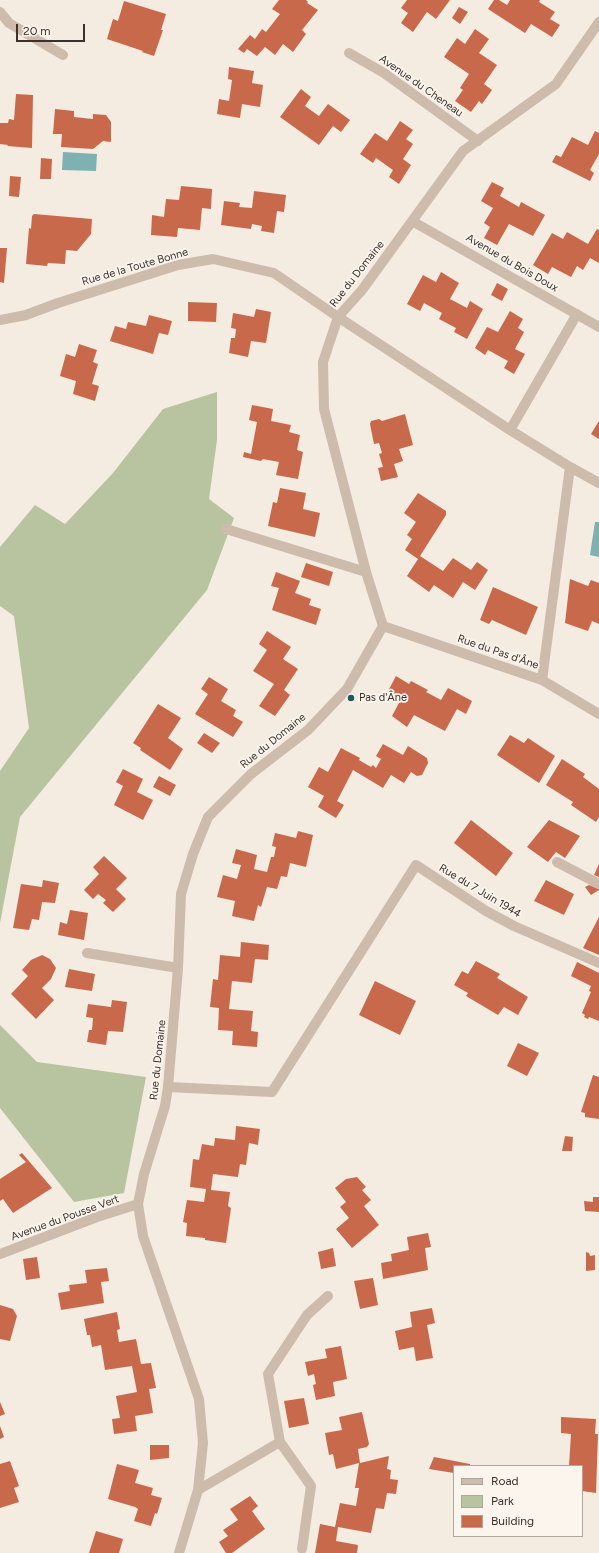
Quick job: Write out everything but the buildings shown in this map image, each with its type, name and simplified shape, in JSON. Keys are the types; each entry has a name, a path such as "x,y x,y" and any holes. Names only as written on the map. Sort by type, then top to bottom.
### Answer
{"street":[{"path":"0,12 10,23 63,55"},
{"name":"Rue du Domaine","path":"179,1553 198,1490 203,1443 198,1399 143,1236 138,1204 144,1174 165,1106 168,1087 178,968 181,894 193,854 208,817 251,774 308,730 347,689 383,626 366,572 324,409 323,362 338,317 362,290 463,151 556,84 599,22"},
{"name":"Avenue du Cheneau","path":"349,54 384,73 478,140"},
{"name":"Avenue du Bois Doux","path":"412,221 599,327"},
{"name":"Rue de la Toute Bonne","path":"0,320 26,315 58,303 178,265 213,259 274,274 510,430 570,467 599,482"},
{"path":"510,430 577,314"},
{"path":"542,680 570,467"},
{"path":"226,529 366,572"},
{"name":"Rue du Pas d'Âne","path":"383,626 542,680 599,714"},
{"path":"557,862 599,884"},
{"name":"Rue du 7 Juin 1944","path":"168,1087 272,1092 416,865 486,911 514,926 599,963"},
{"path":"87,953 178,968"},
{"name":"Avenue du Pousse Vert","path":"0,1254 97,1217 138,1204"},
{"path":"302,1548 311,1486 280,1442 268,1374 307,1315 328,1296"},
{"path":"198,1490 280,1442"}],"green space":[{"path":"217,392 217,440 209,499 234,518 207,590 20,817 0,923 0,771 29,728 14,616 0,606 0,547 35,505 65,524 113,473 163,409"},
{"path":"0,1025 37,1062 146,1077 124,1193 74,1202 0,1108"}],"water":[{"path":"63,152 97,154 96,171 62,170"},
{"path":"595,522 599,522 599,557 590,555"}],"place":[{"name":"Pas d'Âne","path":"351,698"}]}
